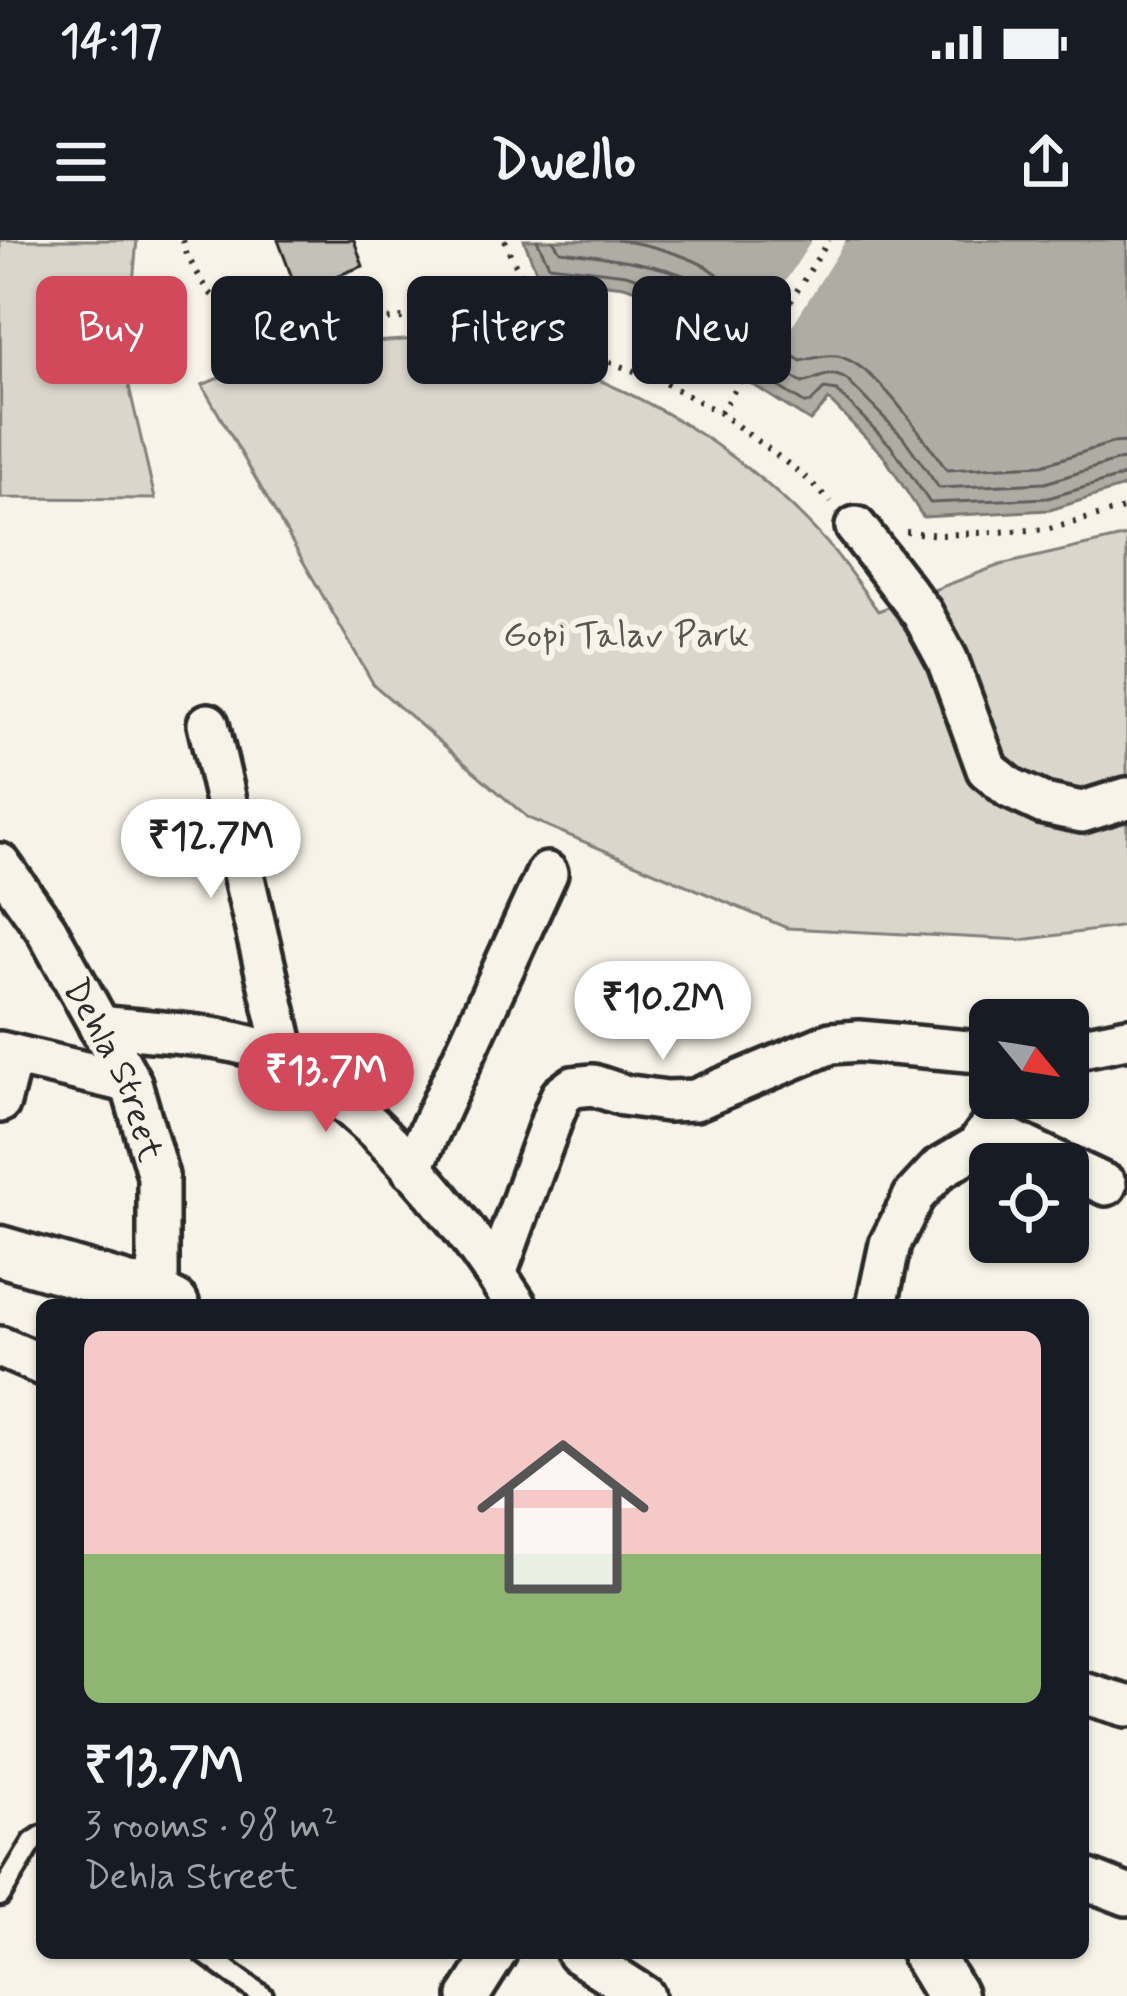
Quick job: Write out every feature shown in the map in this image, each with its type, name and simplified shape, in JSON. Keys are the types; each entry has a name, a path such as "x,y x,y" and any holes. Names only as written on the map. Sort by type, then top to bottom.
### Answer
{"street":[{"path":"856,527 922,613 947,658 987,770 1044,805 1082,812 1127,798"},
{"path":"208,724 287,1062"},
{"name":"Dehla Street","path":"0,864 46,929 130,1083 158,1176 166,1299"},
{"path":"412,1169 547,874"},
{"path":"99,1026 225,1040 268,1052 309,1075 354,1109 441,1199 506,1290"},
{"path":"1089,1045 1127,1037"},
{"path":"506,1290 553,1116 561,1096 573,1087 593,1085 623,1095 695,1100 831,1043 860,1041 969,1051"},
{"path":"0,1102 6,1053 130,1083"},
{"path":"879,1299 890,1244 914,1196 940,1168 976,1147 996,1119"},
{"path":"1006,1119 1036,1143"},
{"path":"1089,1177 1106,1185"},
{"path":"0,1251 159,1299"},
{"path":"0,1347 36,1362"},
{"path":"1089,1695 1127,1706"},
{"path":"1089,1880 1127,1895"},
{"path":"469,1996 492,1959"},
{"path":"587,1959 644,1996"},
{"path":"930,1959 952,1996"}],"lane":[{"path":"0,1896 36,1840"},
{"path":"212,1959 263,1996"}],"path":[{"path":"183,240 209,292 248,328 287,330 407,318"},
{"path":"505,240 523,276"},
{"path":"720,413 830,240"},
{"path":"608,362 658,380 720,413 803,475 856,527 942,535 1049,529 1127,508"}],"green space":[{"path":"0,240 137,240 134,276 36,276 36,384 128,384 155,499 1,498"},
{"name":"Gopi Talav Park","path":"407,340 407,384 607,384 647,403 762,480 835,552 878,611 1000,565 1127,536 1127,926 1022,940 787,928 528,818 374,685 202,385 211,381 383,384 383,341"}],"water":[{"path":"524,240 1127,240 1127,486 1050,510 923,517 883,455 829,400 810,421 752,384 791,384 791,276 632,276 632,289 608,284 608,276 538,276"}],"pier":[{"path":"812,240 846,240 791,328 789,276"}],"building":[{"path":"278,240 354,240 363,266 337,276 291,276"}]}
